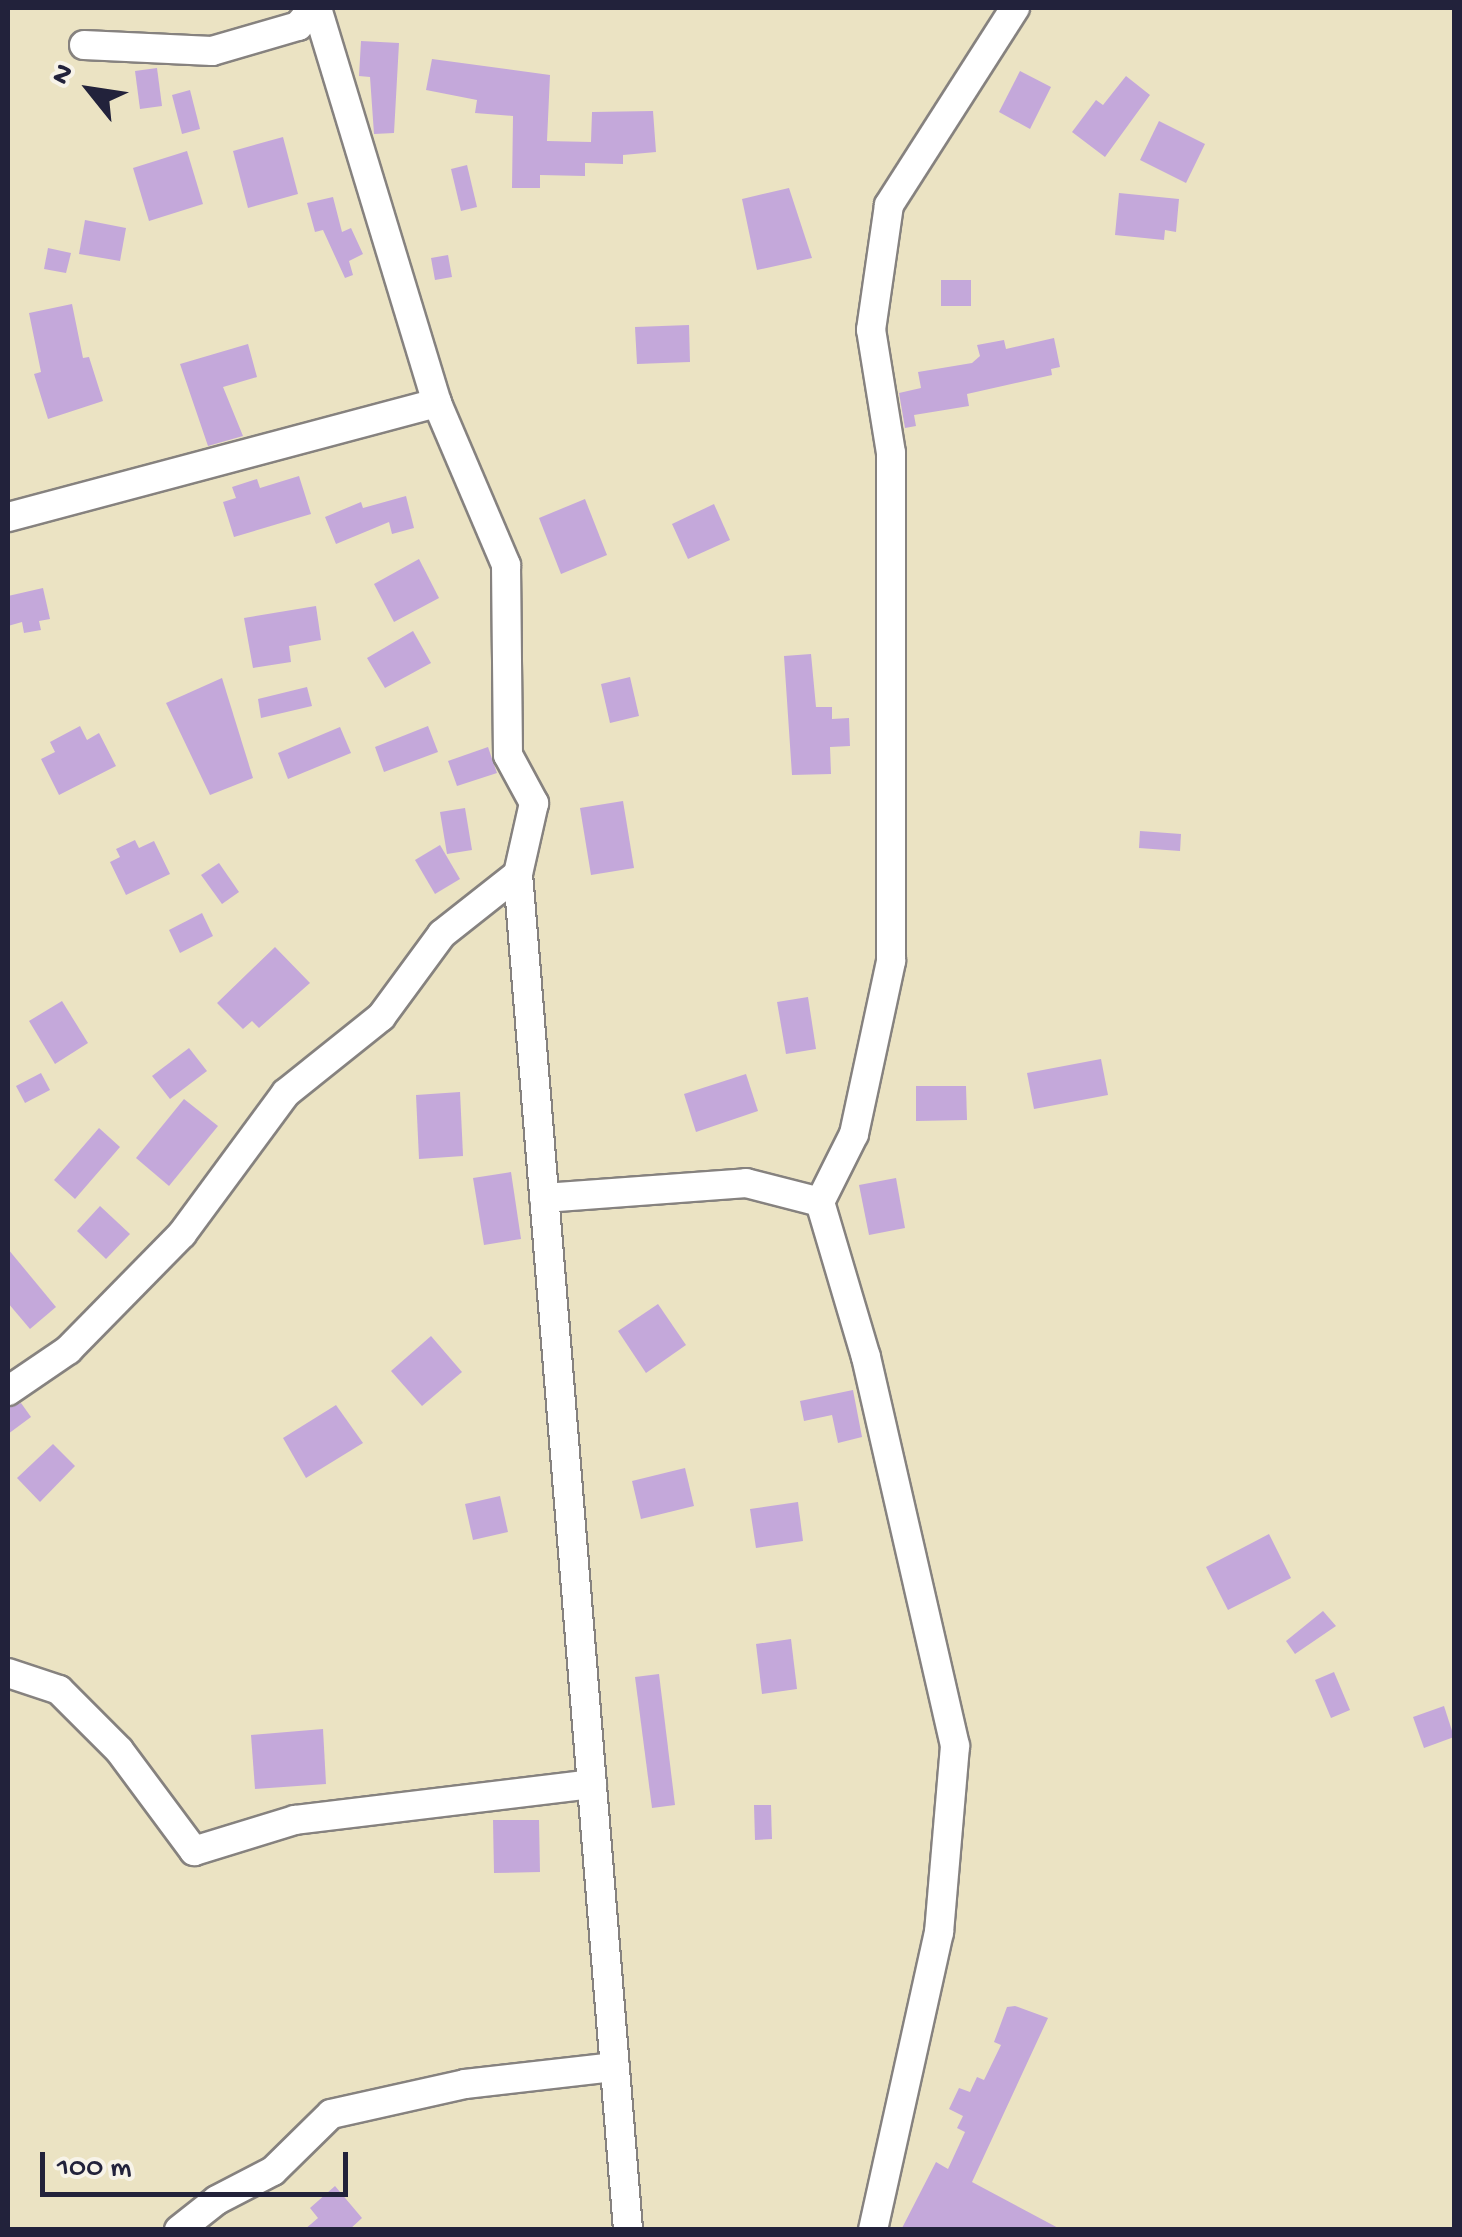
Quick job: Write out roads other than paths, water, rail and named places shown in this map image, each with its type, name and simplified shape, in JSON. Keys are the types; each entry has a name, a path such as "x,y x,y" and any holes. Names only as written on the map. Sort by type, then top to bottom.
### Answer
{"street":[{"path":"84,45 212,51 298,26 315,8 437,403 506,565 508,754 534,802 518,874 628,2230"},
{"path":"874,2230 939,1932 955,1746 866,1357 820,1202 854,1134 892,961 891,453 871,330 889,204 1015,8"},
{"path":"8,517 437,403"},
{"path":"8,1391 93,1324 182,1234 286,1093 381,1017 442,934 518,874"},
{"path":"544,1198 746,1184 820,1202"},
{"path":"8,1673 59,1690 119,1750 194,1851 295,1820 592,1784"},
{"path":"179,2230 216,2200 273,2170 331,2114 465,2084 615,2067"}]}
